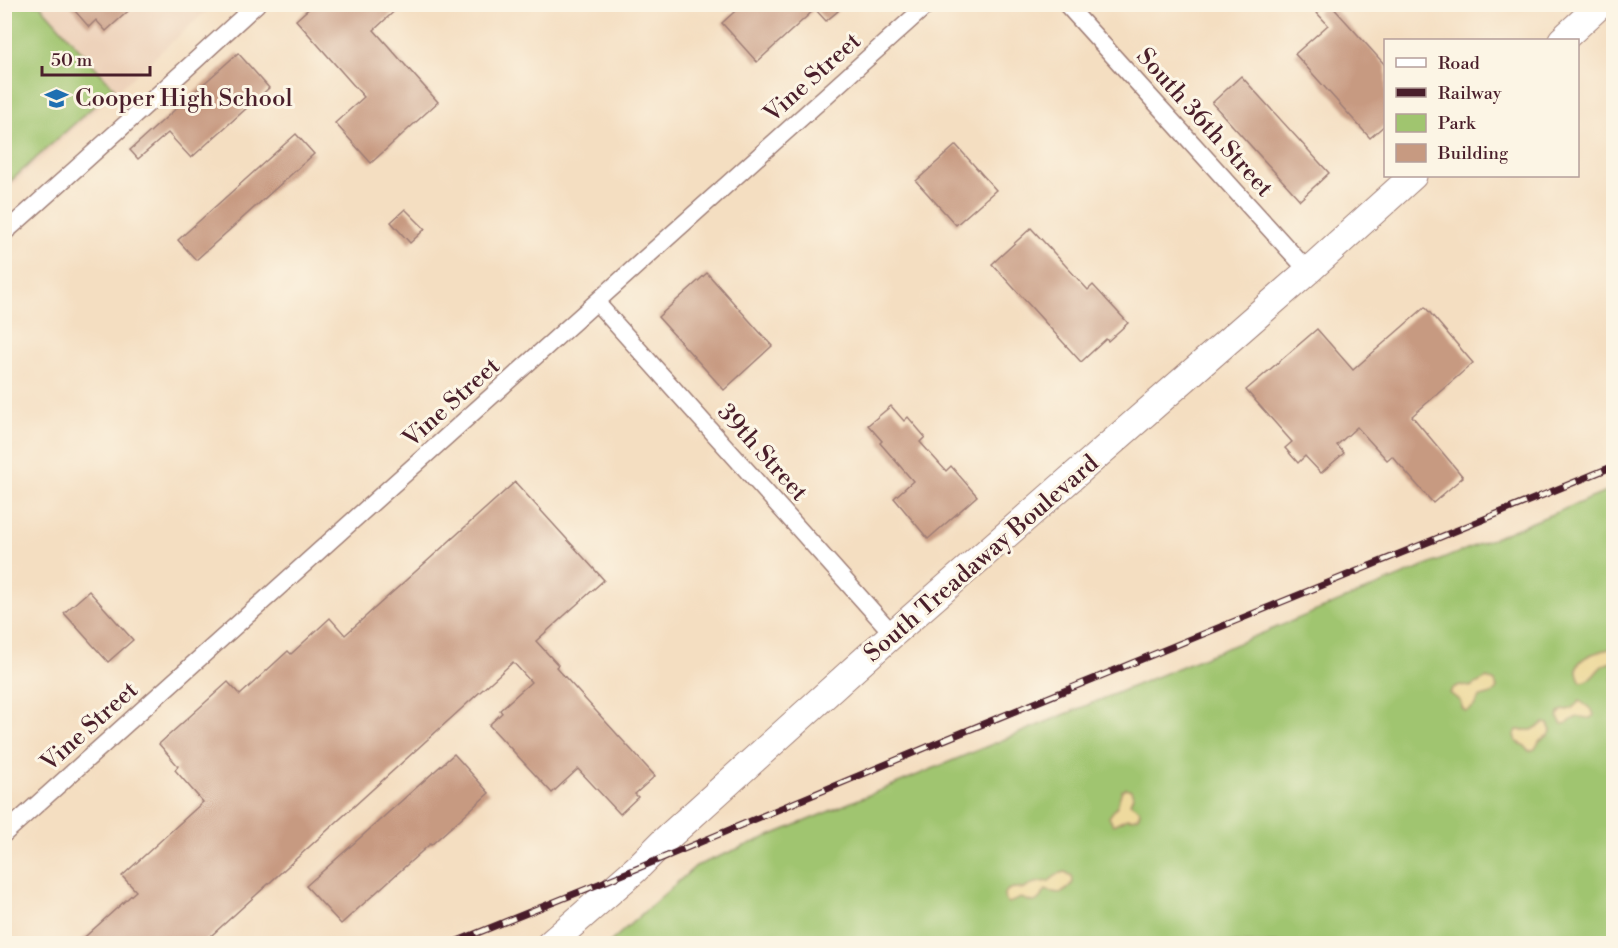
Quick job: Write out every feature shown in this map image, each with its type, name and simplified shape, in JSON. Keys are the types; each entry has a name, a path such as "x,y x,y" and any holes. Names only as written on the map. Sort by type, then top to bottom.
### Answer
{"main road":[{"path":"1563,39 1601,4"},
{"name":"South Treadaway Boulevard","path":"550,944 636,869 665,840 893,634 1308,272 1412,177"}],"street":[{"path":"4,233 257,4"},
{"name":"Vine Street","path":"4,834 928,4"},
{"name":"South 36th Street","path":"1066,4 1308,272"},
{"name":"39th Street","path":"597,303 893,634"}],"shaded area":[{"name":"Cooper High School","path":"5,5 213,5 5,192"}],"green space":[{"path":"5,4 40,5 114,88 5,186"},
{"path":"1613,489 1613,943 608,944 696,866"}],"sand":[{"path":"1613,648 1613,661 1602,667 1590,679 1581,682 1577,674 1580,662 1591,654"},
{"path":"1487,678 1495,682 1497,688 1491,694 1479,698 1474,706 1466,711 1460,701 1450,693 1453,688 1460,685 1470,687"},
{"path":"1580,701 1592,710 1594,715 1589,718 1578,717 1562,724 1558,718 1561,711 1571,709"},
{"path":"1544,723 1548,724 1551,731 1549,735 1540,740 1535,749 1529,751 1516,741 1514,735 1517,730 1532,730"},
{"path":"1126,788 1131,790 1133,796 1130,803 1140,812 1138,817 1127,818 1113,825 1109,817 1117,806 1122,790"},
{"path":"1065,872 1072,876 1073,882 1065,891 1054,893 1046,890 1036,902 1021,898 1009,903 1005,900 1004,894 1008,890 1024,889 1035,883 1049,881"}],"building":[{"path":"69,4 136,4 106,31 96,20 89,27"},
{"path":"314,4 402,4 374,30 438,102 371,163 335,123 364,97 296,20"},
{"path":"743,4 833,4 838,11 826,21 815,9 757,62 722,23"},
{"path":"1330,4 1384,64 1384,126 1370,138 1295,54 1328,25 1317,13"},
{"path":"238,53 269,88 191,158 168,133 138,159 130,150"},
{"path":"1241,76 1329,173 1300,200 1212,103"},
{"path":"296,134 314,154 196,260 178,240"},
{"path":"956,145 996,190 956,225 916,181"},
{"path":"405,209 425,229 410,243 391,222"},
{"path":"1031,228 1088,290 1093,285 1128,323 1081,362 992,264"},
{"path":"707,273 772,346 724,390 658,317"},
{"path":"1425,307 1473,363 1412,416 1463,477 1433,503 1392,456 1387,460 1357,427 1337,445 1344,453 1321,473 1305,456 1298,463 1285,448 1292,442 1246,390 1317,329 1353,370"},
{"path":"891,406 904,421 908,417 925,437 920,442 946,471 951,466 977,496 928,539 894,498 913,481 880,443 882,441 868,425"},
{"path":"515,482 604,580 536,641 558,665 556,667 655,776 635,794 638,797 620,814 578,769 552,793 489,725 502,713 500,710 531,682 513,662 202,944 77,944 136,891 122,876 203,802 175,770 178,766 159,744 228,682 240,695 288,651 291,654 330,618 345,635"},
{"path":"89,591 133,640 108,662 64,613"},
{"path":"454,754 489,793 341,924 306,886"}],"railway":[{"path":"450,944 1614,466"}],"place":[{"name":"Cooper High School","path":"57,98"}]}
